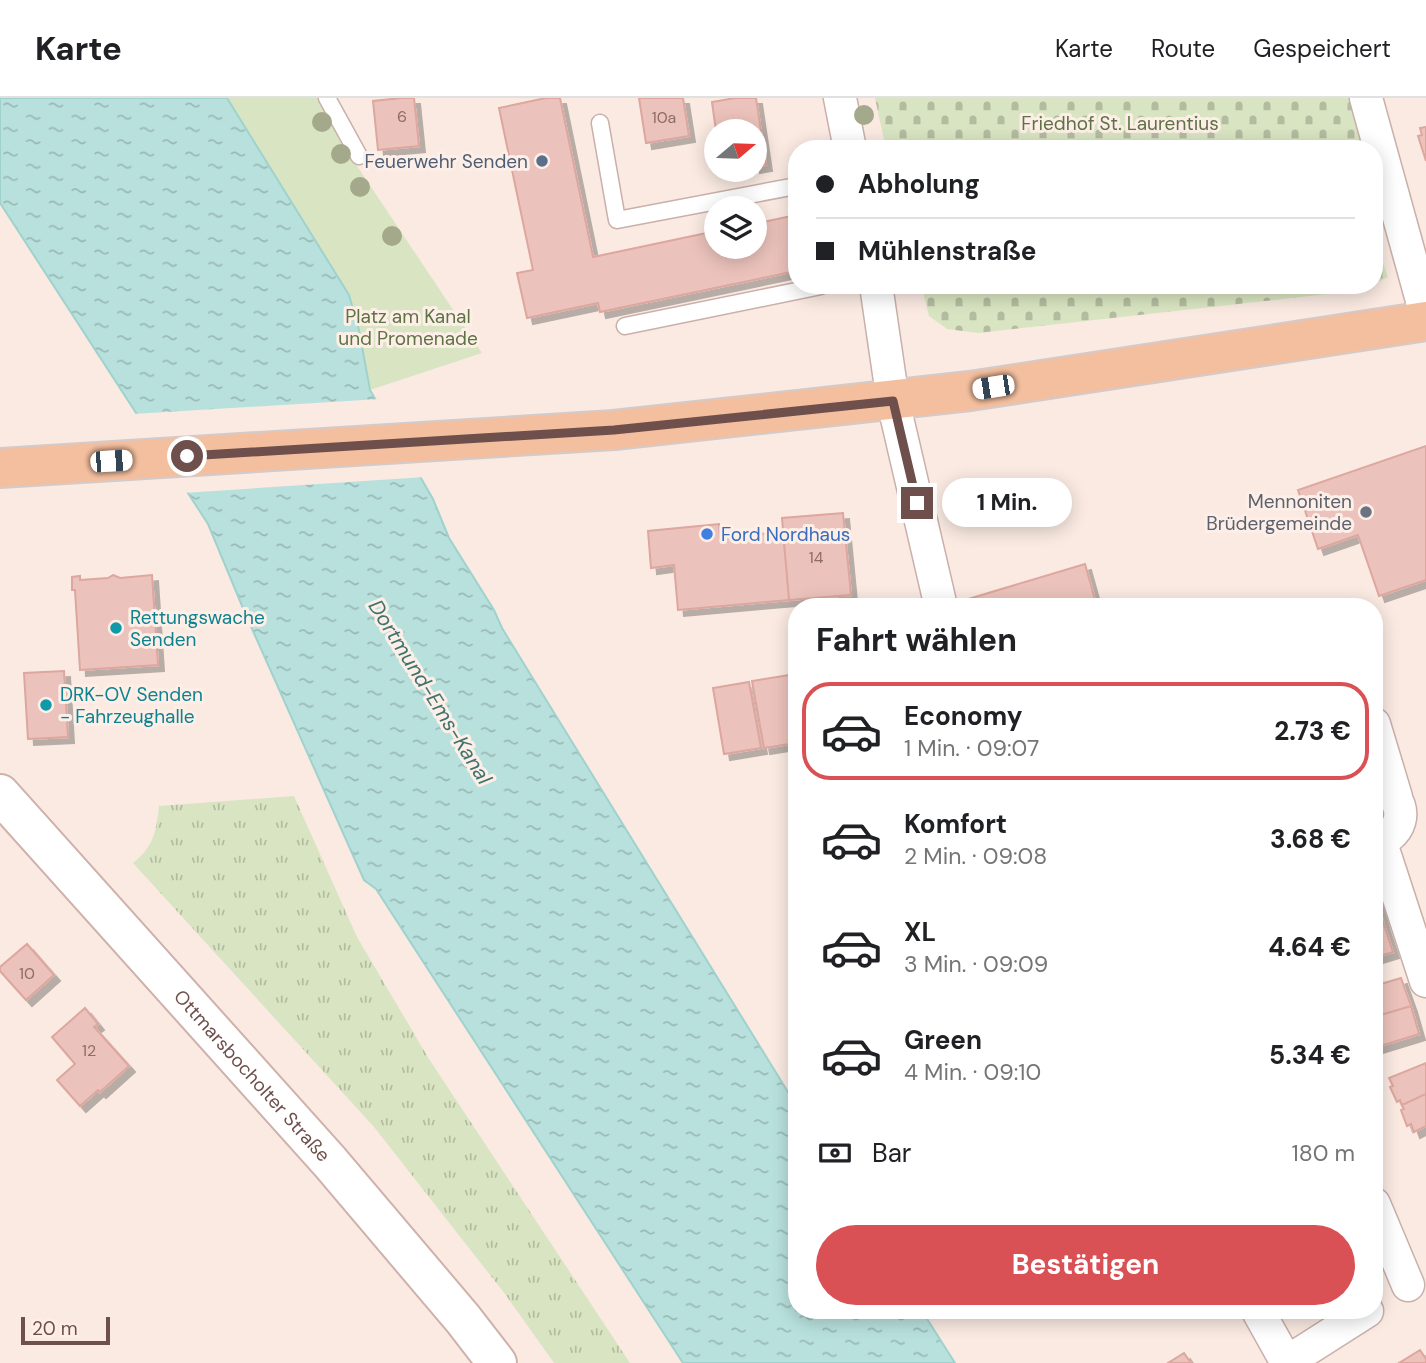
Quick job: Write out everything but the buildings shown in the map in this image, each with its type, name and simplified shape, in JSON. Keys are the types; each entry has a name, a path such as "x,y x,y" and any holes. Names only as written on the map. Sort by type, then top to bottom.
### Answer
{"main road":[{"path":"0,468 614,430 970,391 1426,321"},
{"name":"Ottmarsbocholter Straße","path":"0,794 330,1162 497,1363"}],"street":[{"path":"840,98 848,140"},
{"path":"1366,98 1378,140"},
{"path":"1383,159 1426,315"},
{"path":"877,294 893,401 939,598"},
{"path":"1383,838 1396,828 1400,818 1400,807 1385,791"},
{"path":"1383,839 1426,826"},
{"path":"1383,861 1426,981"},
{"path":"1383,1219 1417,1279 1383,1300"},
{"path":"1262,1319 1287,1363 1355,1319"}],"lane":[{"path":"327,98 359,156"},
{"path":"600,123 617,220 788,188"},
{"path":"625,326 788,293"}],"green space":[{"name":"Platz am Kanal und Promenade","path":"227,98 319,98 353,160 482,353 370,390 359,330 349,295"},
{"name":"Friedhof St. Laurentius","path":"875,98 1352,98 1363,140 884,140"},
{"path":"1383,263 1388,277 1383,280"},
{"path":"923,294 1327,294 978,333 947,329 929,316"},
{"path":"294,796 357,937 429,1059 630,1363 554,1363 505,1294 374,1127 133,863 146,851 153,838 159,806"}],"water":[{"name":"Dortmund-Ems-Kanal","path":"0,98 227,98 349,295 359,330 370,390 433,499 449,538 788,1092 788,1319 927,1319 955,1363 683,1363 376,889 364,880 208,524 0,203"}],"pier":[{"path":"380,399 425,477 183,493 133,414"}],"place":[{"name":"Feuerwehr Senden","path":"542,161"},
{"name":"Mennoniten Brüdergemeinde","path":"1366,512"},
{"name":"Ford Nordhaus","path":"707,534"},
{"name":"Rettungswache Senden","path":"116,628"},
{"name":"DRK-OV Senden - Fahrzeughalle","path":"46,705"}],"route":[{"path":"187,456 614,430 893,401 917,503"}]}
